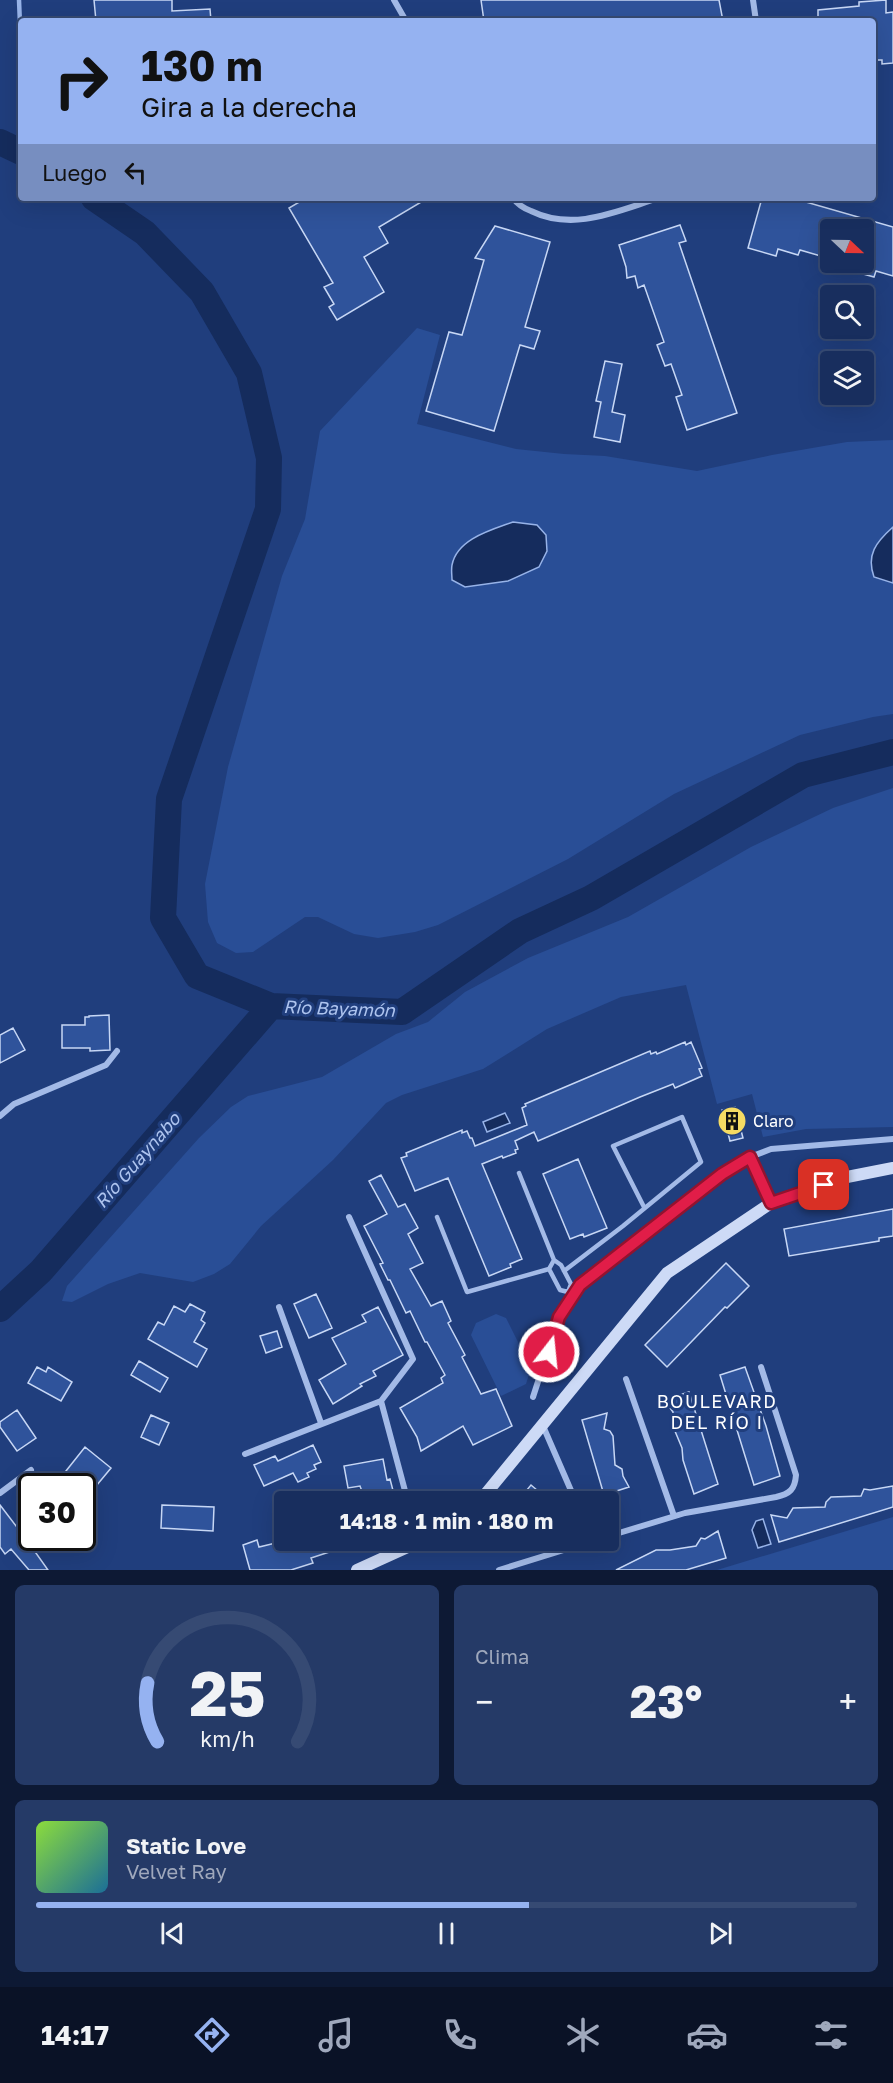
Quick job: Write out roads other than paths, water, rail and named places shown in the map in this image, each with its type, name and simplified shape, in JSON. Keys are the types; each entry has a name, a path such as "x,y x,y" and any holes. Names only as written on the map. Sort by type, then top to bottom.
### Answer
{"main road":[{"path":"488,1491 667,1273 771,1203 842,1178 893,1168"},
{"path":"357,1570 398,1551"}],"street":[{"path":"394,0 404,18"},
{"path":"753,0 756,18"},
{"path":"515,201 517,205 541,216 571,222 598,217 649,201"},
{"path":"0,1116 14,1104 106,1065 117,1051"},
{"path":"533,1397 559,1317 569,1294 722,1174 750,1157 771,1149 893,1139"},
{"path":"750,1157 771,1203"},
{"path":"245,1454 381,1401 413,1359 349,1217"},
{"path":"279,1307 321,1423"},
{"path":"619,1533 674,1516 788,1494 793,1490 796,1475 761,1367"},
{"path":"626,1379 674,1516"},
{"path":"381,1401 405,1491"},
{"path":"543,1425 571,1491"},
{"path":"0,1493 31,1470"},
{"path":"499,1570 561,1551"}],"lane":[{"path":"564,1271 644,1208 701,1162 682,1117 613,1146 644,1208"},
{"path":"519,1173 554,1260 561,1265 571,1284 569,1294 560,1290 549,1269"},
{"path":"437,1217 467,1293 549,1269 554,1260"}],"waterway":[{"path":"19,0 20,18"},
{"name":"Río Bayamón","path":"0,142 18,151"},
{"name":"Río Bayamón","path":"98,201 145,233 202,292 249,373 269,458 268,509 169,799 163,918 197,976 271,1006 402,1012 520,931 591,898 803,775 893,752"},
{"name":"Río Guaynabo","path":"0,1309 41,1271 271,1006"}],"place":[{"name":"Claro","path":"732,1121"}],"district":[{"name":"BOULEVARD DEL RÍO I","path":"717,1411"}]}
